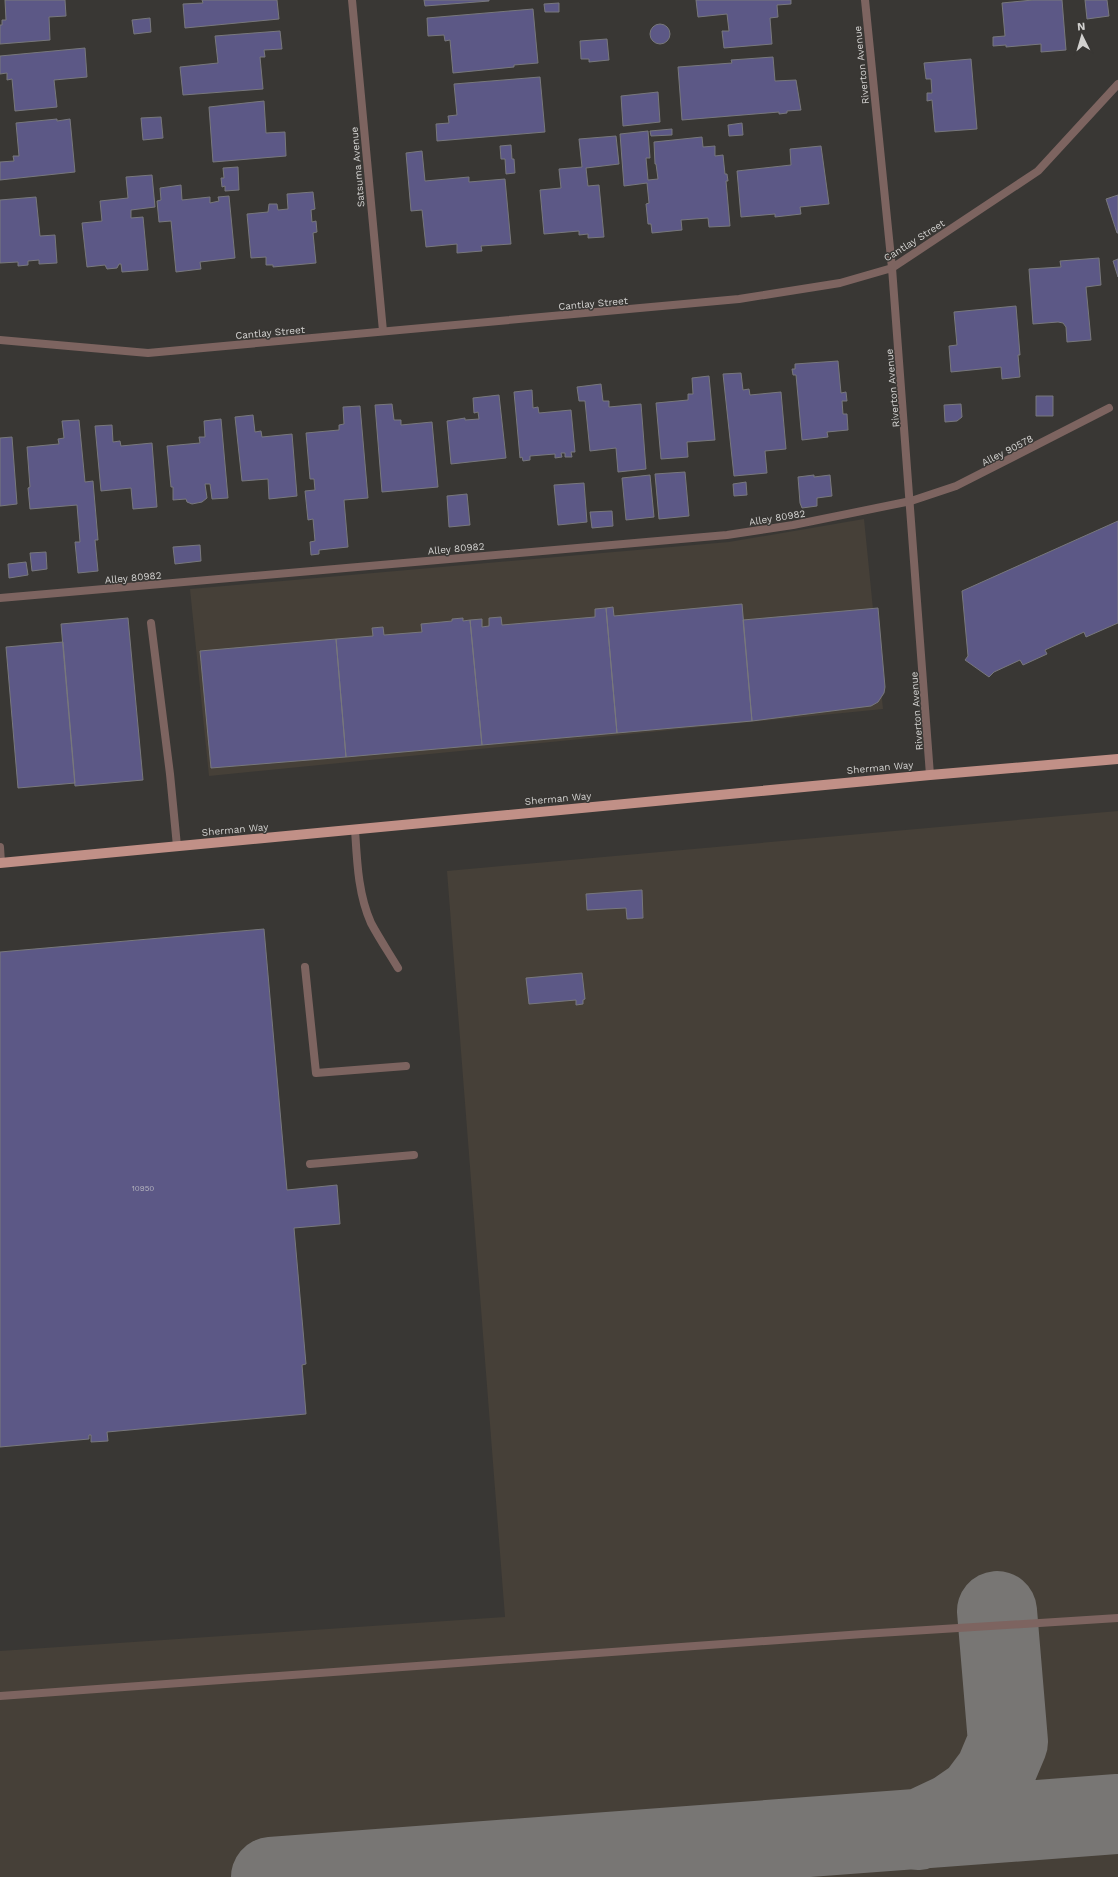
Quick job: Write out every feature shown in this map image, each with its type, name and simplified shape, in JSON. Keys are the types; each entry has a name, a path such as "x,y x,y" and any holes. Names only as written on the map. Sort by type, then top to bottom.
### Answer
{"main road":[{"name":"Sherman Way","path":"1,863 930,774 1118,759"}],"street":[{"name":"Satsuma Avenue","path":"352,0 383,332"},
{"name":"Riverton Avenue","path":"865,0 892,268 911,501 930,774"},
{"name":"Cantlay Street","path":"0,340 148,352 739,299 840,283 892,268 1038,171 1118,84"},
{"name":"Alley 90578","path":"911,501 956,486 1109,408"},
{"name":"Alley 80982","path":"0,598 727,535 793,525 911,501"},
{"path":"151,623 170,774 177,846"},
{"path":"355,829 359,885 371,922 398,968"},
{"path":"0,847 1,863"},
{"path":"306,967 316,1072 406,1066"},
{"path":"310,1164 414,1155"},
{"path":"0,1696 863,1634 1118,1618"}],"shaded area":[{"path":"864,519 883,709 209,776 190,589 729,542"},
{"path":"1118,811 1118,1877 0,1877 0,1651 505,1617 447,871"}],"building":[{"path":"5,0 65,0 66,16 49,17 50,40 0,44 0,25 2,25 2,20 6,20"},
{"path":"202,0 277,0 279,19 185,28 183,4 203,3"},
{"path":"424,0 489,0 489,1 425,6"},
{"path":"696,0 791,0 791,4 777,5 778,17 770,18 772,44 724,48 722,31 729,31 727,14 698,17"},
{"path":"1033,0 1062,0 1066,50 1041,52 1041,44 1006,47 1006,45 993,46 993,37 1005,36 1002,3"},
{"path":"1085,0 1107,0 1109,16 1087,19"},
{"path":"559,3 559,12 545,12 544,4"},
{"path":"533,9 538,63 453,73 450,40 445,41 444,35 428,36 427,18"},
{"path":"150,18 151,32 134,34 132,20"},
{"path":"656,24 664,24 670,30 670,38 664,44 656,44 650,38 650,30"},
{"path":"280,31 282,49 264,50 265,57 260,57 263,89 183,95 180,67 218,63 215,36"},
{"path":"607,39 609,60 589,62 589,59 581,59 580,41"},
{"path":"85,48 87,77 54,80 57,107 15,111 12,79 7,80 7,73 0,74 0,56"},
{"path":"773,57 775,81 796,80 801,110 787,111 787,113 779,114 779,112 682,120 678,67 732,63 731,60"},
{"path":"971,59 977,129 935,132 932,100 927,101 927,93 932,93 931,79 926,79 924,63"},
{"path":"540,77 545,132 437,141 436,124 449,123 448,116 457,115 454,84"},
{"path":"658,92 660,122 623,126 621,96"},
{"path":"264,101 266,133 285,132 286,156 213,162 209,107"},
{"path":"161,117 163,138 143,140 141,118"},
{"path":"57,119 57,121 70,119 75,172 0,180 0,162 14,161 13,156 19,156 16,123"},
{"path":"742,123 743,135 729,136 728,125"},
{"path":"672,129 672,135 651,136 650,131"},
{"path":"648,131 650,158 646,158 648,180 658,179 655,164 654,142 702,137 703,147 715,146 715,156 723,155 725,174 727,174 728,181 726,181 730,226 709,227 708,218 681,220 682,230 652,233 651,224 648,224 646,204 649,203 647,183 624,186 620,134"},
{"path":"616,136 619,164 586,168 588,186 599,185 604,237 588,238 588,234 579,235 579,231 544,234 540,190 561,188 559,169 582,167 579,139"},
{"path":"511,145 515,173 506,174 505,159 501,159 500,146"},
{"path":"821,146 829,204 800,207 801,214 775,217 775,214 741,217 737,171 791,165 790,149"},
{"path":"422,151 425,181 469,177 469,182 505,179 511,244 481,246 482,251 457,253 457,244 426,247 422,210 411,211 406,153"},
{"path":"238,167 239,190 225,191 225,186 222,187 221,178 224,178 223,168"},
{"path":"152,175 155,207 131,210 131,218 143,217 148,270 122,272 121,264 119,264 117,268 107,269 105,265 87,267 82,223 102,221 100,201 128,198 126,177"},
{"path":"181,185 182,200 210,197 210,203 219,201 218,197 229,196 235,258 200,262 201,269 176,272 171,221 159,222 157,201 161,200 160,188"},
{"path":"313,192 315,209 311,210 312,222 316,221 317,232 313,233 316,263 273,267 273,265 266,265 266,257 251,258 247,214 268,212 269,204 277,204 278,210 288,209 287,194"},
{"path":"1118,195 1118,233 1117,233 1106,199"},
{"path":"36,197 40,236 55,235 57,263 39,264 39,260 28,261 28,265 18,266 18,262 0,263 0,200"},
{"path":"1099,258 1101,285 1086,287 1091,340 1067,342 1066,327 1063,323 1033,324 1029,269 1061,267 1060,261"},
{"path":"1118,259 1118,277 1113,261"},
{"path":"1016,306 1020,355 1018,355 1020,377 1002,379 1001,367 951,372 949,346 957,345 954,312"},
{"path":"838,361 841,393 846,392 847,401 842,401 843,414 847,414 848,430 827,432 828,437 802,440 796,375 793,375 792,369 795,369 795,364"},
{"path":"741,373 743,390 749,389 750,395 781,392 786,449 765,451 767,473 734,476 723,374"},
{"path":"709,376 715,440 687,442 688,457 661,459 656,403 688,400 688,394 693,394 692,378"},
{"path":"601,384 603,401 609,401 609,407 641,404 646,469 618,472 616,448 590,451 585,401 579,401 577,387"},
{"path":"532,390 533,408 538,407 539,413 571,410 575,452 571,452 572,457 565,457 565,453 561,453 562,457 555,458 555,454 530,456 530,460 523,461 522,457 520,458 514,392"},
{"path":"499,395 506,458 451,464 447,421 465,418 465,420 479,419 478,412 474,413 473,398"},
{"path":"1036,396 1053,396 1053,416 1036,416"},
{"path":"392,404 394,420 401,420 401,425 432,422 438,487 382,492 375,405"},
{"path":"961,404 962,417 957,421 945,422 944,405"},
{"path":"360,406 368,498 344,500 348,547 319,550 319,554 311,555 310,542 315,541 313,519 308,520 305,491 315,490 314,479 310,479 306,433 339,430 339,425 344,424 343,407"},
{"path":"253,415 255,432 261,431 262,437 292,434 297,496 269,499 268,479 242,481 235,417"},
{"path":"221,419 228,498 212,499 210,484 205,484 207,498 202,502 192,504 187,502 186,499 173,500 173,487 171,487 167,446 200,443 199,437 205,437 204,421"},
{"path":"79,420 85,482 93,481 98,540 95,540 98,571 78,573 75,542 80,542 77,505 30,509 27,447 59,444 58,439 64,438 62,421"},
{"path":"112,425 113,442 120,441 121,446 152,443 157,507 133,509 131,488 101,491 95,426"},
{"path":"12,437 17,504 0,506 0,438"},
{"path":"685,472 689,516 659,519 655,474"},
{"path":"650,475 654,517 626,520 622,478"},
{"path":"814,475 814,477 830,475 832,496 817,498 817,506 802,508 800,503 798,477"},
{"path":"746,482 747,495 734,496 733,484"},
{"path":"584,483 587,522 558,525 554,485"},
{"path":"467,494 470,525 449,527 447,496"},
{"path":"612,511 613,526 592,528 590,512"},
{"path":"1118,521 1118,623 1086,637 1084,632 1045,650 1047,654 1023,665 1020,660 994,672 989,677 965,660 968,656 962,591"},
{"path":"200,545 201,561 175,564 173,547"},
{"path":"46,552 47,569 32,571 30,553"},
{"path":"26,562 28,575 9,578 8,564"},
{"path":"742,604 752,721 617,733 606,608 613,607 614,616"},
{"path":"606,608 617,733 482,745 470,620 482,619 482,627 489,626 489,618 501,617 502,625 595,617 595,609"},
{"path":"878,608 885,687 884,693 878,702 871,706 752,721 743,620"},
{"path":"128,618 143,780 75,786 61,624"},
{"path":"463,618 463,621 470,620 482,745 346,757 336,639 373,636 372,628 383,627 384,635 422,632 421,624 452,621 452,619"},
{"path":"336,639 346,757 211,768 200,651"},
{"path":"63,642 75,783 18,788 6,647"},
{"path":"642,890 643,918 627,919 626,908 587,910 586,894"},
{"path":"264,929 287,1190 337,1185 340,1224 294,1228 306,1364 302,1365 306,1414 107,1432 108,1441 91,1442 91,1435 89,1435 89,1439 0,1447 0,952"},
{"path":"582,973 585,999 583,1000 583,1004 576,1005 576,1000 529,1004 526,978"}],"taxiway":[{"path":"918,1830 954,1813 977,1797 995,1773 1008,1742 997,1611"},
{"path":"271,1877 1118,1814"}]}
